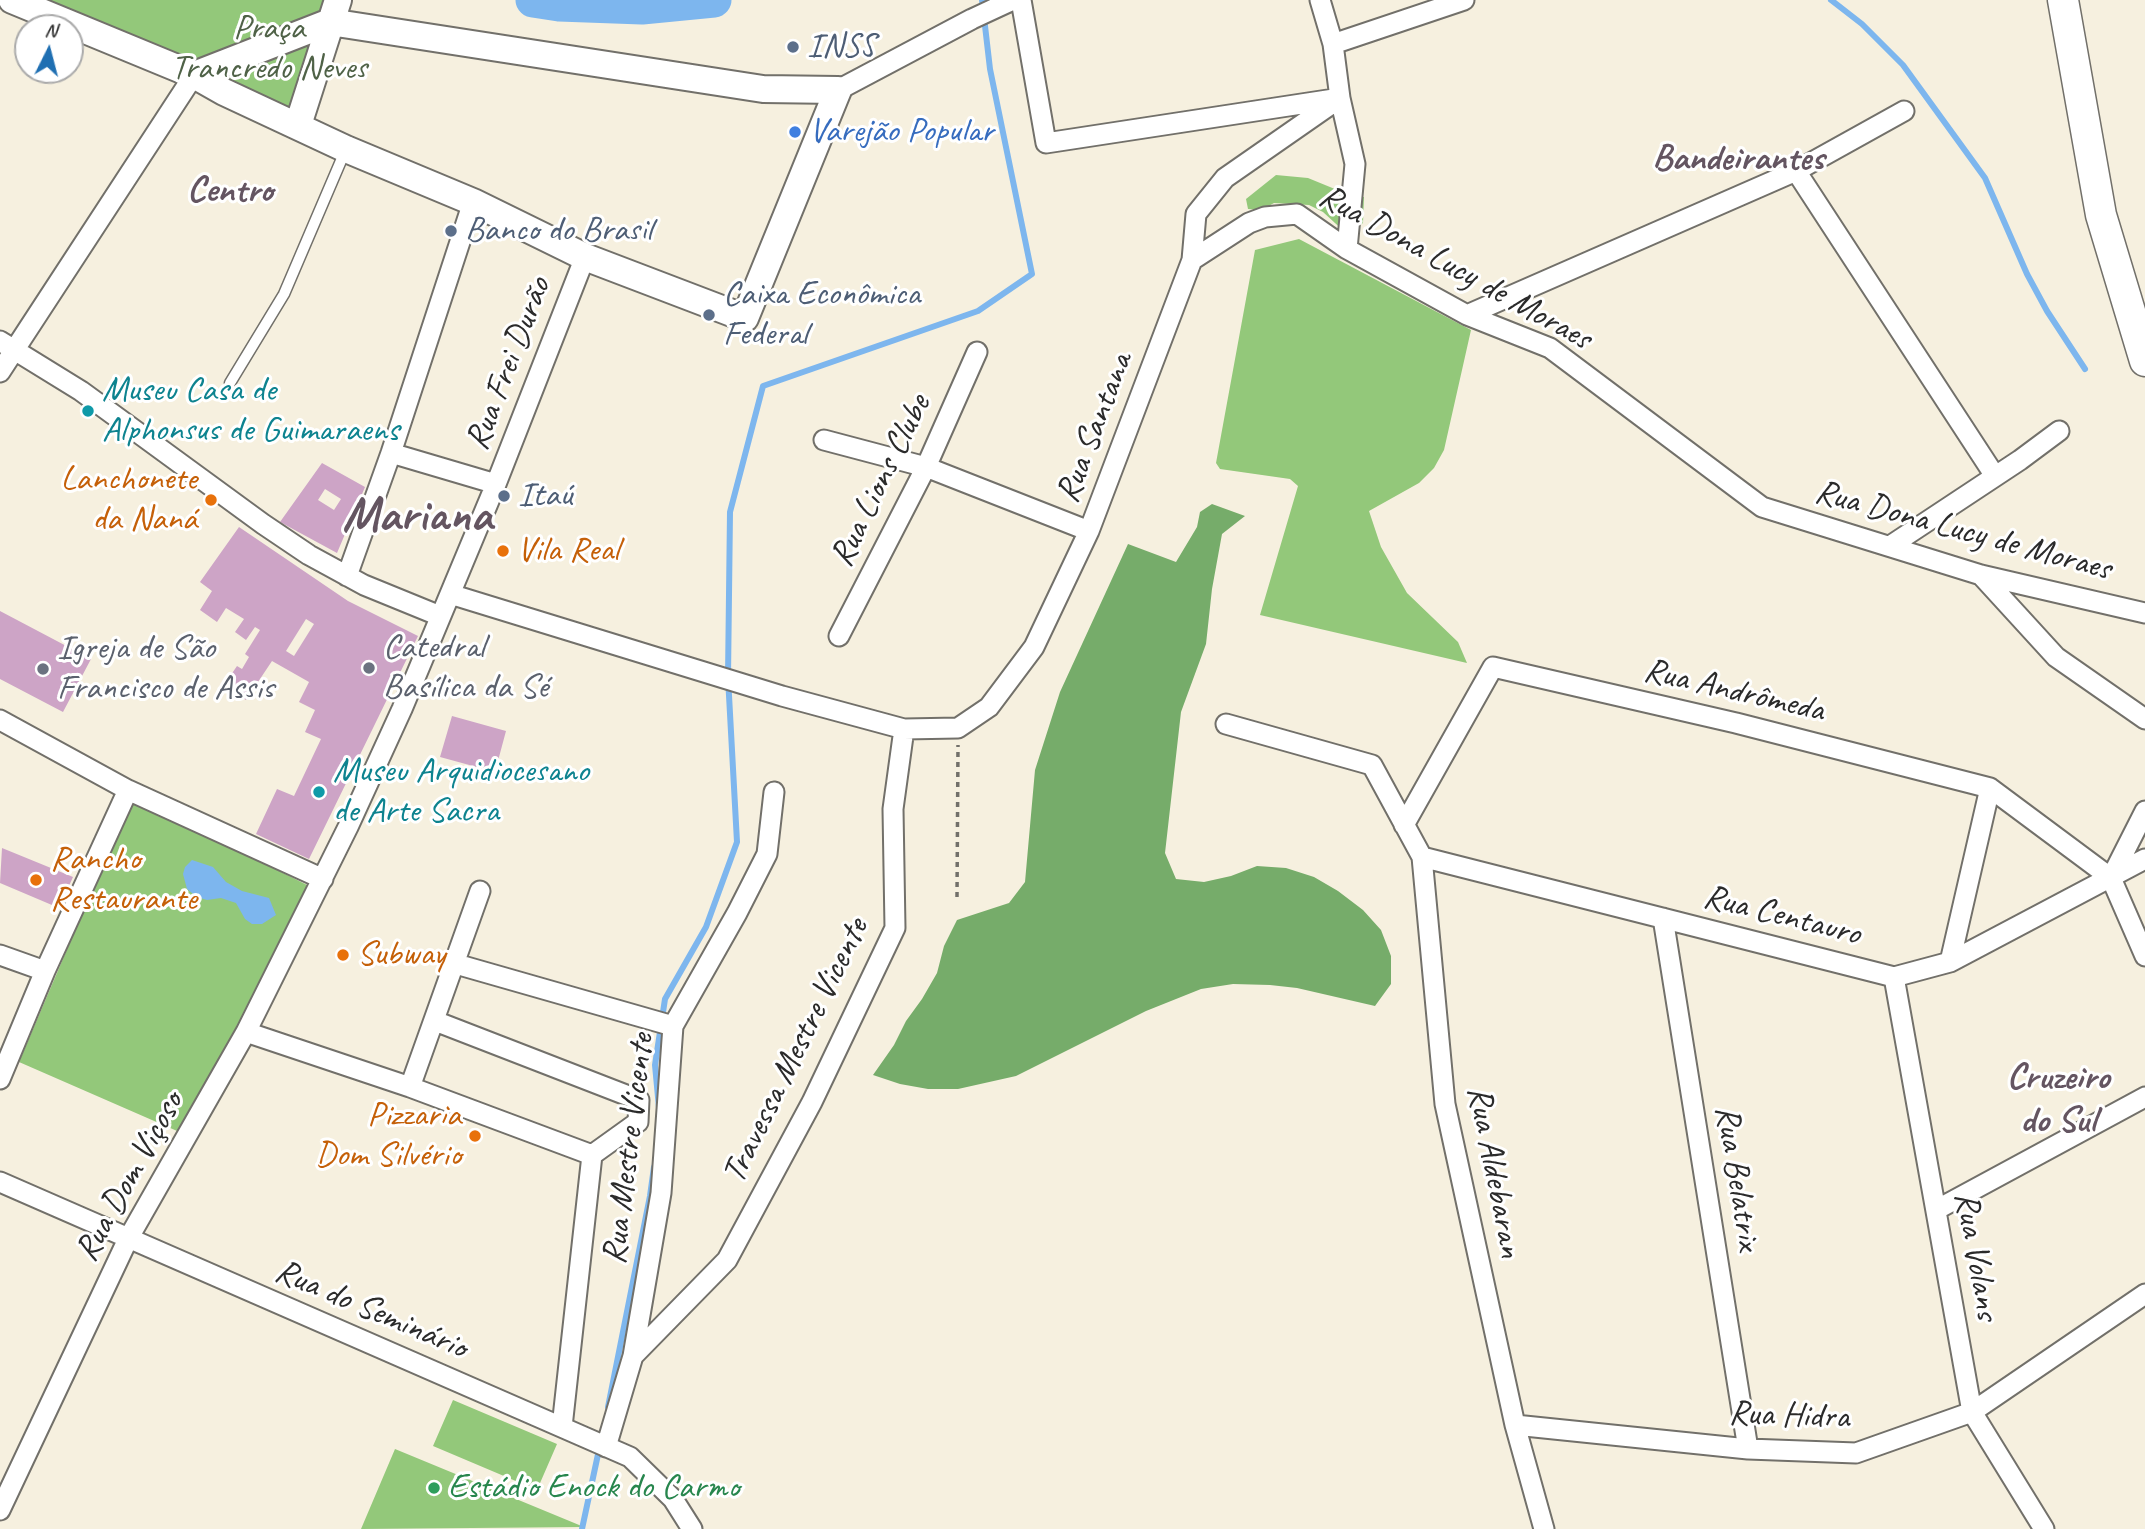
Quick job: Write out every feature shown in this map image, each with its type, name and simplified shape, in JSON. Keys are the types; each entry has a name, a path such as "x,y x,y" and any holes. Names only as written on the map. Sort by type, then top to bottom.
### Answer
{"main road":[{"path":"2063,0 2101,215 2145,361"}],"street":[{"path":"12,0 194,75 224,92 346,149 473,202 585,257 745,318 838,90"},
{"path":"1021,0 1046,143 1340,98"},
{"path":"1320,0 1334,44 1340,98 1355,164 1347,248"},
{"path":"1334,44 1464,0"},
{"path":"0,372 7,345 194,75 334,11 762,89 838,90 1004,4"},
{"path":"298,125 334,11"},
{"name":"Rua Santana","path":"958,728 989,707 1034,647 1089,531 1192,260 1196,214 1224,178 1340,98"},
{"path":"1467,315 1796,172 1904,111"},
{"path":"1796,172 1995,476"},
{"path":"347,576 391,453 473,202"},
{"name":"Rua Dona Lucy de Moraes","path":"1192,260 1250,223 1265,217 1297,214 1347,248 1467,315 1550,348 1762,508 1981,575 2145,613"},
{"name":"Rua Frei Durão","path":"323,878 402,709 496,484 585,257"},
{"path":"7,345 81,391 309,555 347,576 440,616"},
{"name":"Rua Lions Clube","path":"839,636 926,467 977,352"},
{"path":"1889,546 2059,431"},
{"path":"824,440 926,467 1089,531"},
{"path":"391,453 496,484"},
{"path":"1981,575 2056,657 2145,719"},
{"path":"450,594 782,696 904,729 958,728"},
{"name":"Rua Andrômeda","path":"1404,825 1493,667 1736,723 1990,789 2111,878"},
{"path":"0,720 128,790 323,878"},
{"name":"Rua Aldebaran","path":"1226,724 1372,765 1422,857 1445,1104 1516,1424 1544,1529"},
{"name":"Travessa Mestre Vicente","path":"633,1356 727,1260 812,1102 895,928 893,809 904,729"},
{"path":"1950,962 1990,789"},
{"path":"0,1079 45,971 128,790"},
{"name":"Rua Mestre Vicente","path":"606,1447 633,1356 661,1193 673,1026 767,854 774,792"},
{"path":"2145,811 2111,878 2145,956"},
{"name":"Rua Centauro","path":"1422,857 1894,977 1950,962 2145,859"},
{"name":"Rua Dom Viçoso","path":"1,1503 128,1239 246,1032 323,878"},
{"path":"410,1087 480,891"},
{"name":"Rua Belatrix","path":"1663,918 1748,1449"},
{"path":"0,955 45,971"},
{"path":"456,964 673,1026"},
{"name":"Rua Volans","path":"1894,977 1972,1412 2044,1529"},
{"path":"435,1021 639,1100 638,1122 592,1155 562,1427"},
{"path":"246,1032 410,1087 592,1155"},
{"path":"1937,1210 2145,1097"},
{"name":"Rua do Seminário","path":"0,1182 630,1457 673,1499 692,1529"},
{"name":"Rua Hidra","path":"1516,1424 1748,1449 1856,1453 1972,1412 2145,1294"}],"lane":[{"path":"230,383 284,295 346,149"}],"path":[{"path":"957,897 958,728"}],"green space":[{"name":"Praça Trancredo Neves","path":"38,0 338,0 299,115 84,20 84,14 70,14"},
{"path":"1276,175 1308,178 1347,194 1364,197 1363,223 1347,234 1323,212 1309,205 1274,203 1261,210 1248,209 1246,199"},
{"path":"1299,239 1471,330 1444,450 1434,468 1419,483 1369,511 1381,547 1407,593 1458,642 1467,663 1260,615 1298,486 1290,479 1220,469 1216,463 1255,250"},
{"path":"1212,504 1245,516 1222,534 1206,644 1181,712 1165,853 1176,879 1204,882 1257,866 1286,868 1314,877 1363,910 1381,930 1391,956 1391,984 1375,1006 1297,988 1270,985 1233,984 1201,989 1146,1011 1016,1076 958,1089 928,1089 873,1075 937,973 944,946 957,920 1009,903 1025,882 1035,770 1060,692 1128,544 1176,562 1197,527 1200,512"},
{"path":"132,797 317,890 184,1134 19,1062"},
{"path":"453,1400 557,1444 537,1490 433,1446"},
{"name":"Estádio Enock do Carmo","path":"395,1449 584,1527 361,1529"}],"water":[{"path":"192,860 213,867 226,882 242,891 269,898 276,915 262,924 252,924 245,919 236,903 221,898 207,900 197,897 187,889 183,874 185,867"}],"building":[{"path":"322,463 365,487 337,553 280,522","holes":["325,489 341,499 334,510 318,500"]},
{"path":"239,527 348,601 418,636 309,859 256,834 277,789 294,796 321,739 305,732 315,710 299,702 309,682 272,661 246,700 224,685 237,666 242,669 249,657 245,654 260,630 255,627 246,640 235,632 244,619 226,608 217,622 200,610 212,591 200,582","holes":["306,619 314,624 294,656 286,651"]},
{"name":"Igreja de São Francisco de Assis","path":"0,611 91,659 63,712 0,679"},
{"path":"452,716 506,731 495,772 440,757"},
{"name":"Rancho Restaurante","path":"2,848 73,877 59,908 0,883"}],"waterway":[{"path":"533,0 559,4 642,7 714,0"},
{"path":"659,1108 655,1065 665,999 706,927 737,842 728,677 730,512 763,386 978,311 1032,274 990,69 982,0"},
{"path":"1831,0 1862,24 1903,65 1985,178 2027,274 2047,311 2085,369"},
{"path":"608,1407 654,1167"},
{"path":"582,1529 600,1445"}],"place":[{"name":"INSS","path":"793,47"},
{"name":"Varejão Popular","path":"795,132"},
{"name":"Banco do Brasil","path":"451,231"},
{"name":"Caixa Econômica Federal","path":"709,315"},
{"name":"Museu Casa de Alphonsus de Guimaraens","path":"88,411"},
{"name":"Itaú","path":"504,496"},
{"name":"Lanchonete da Naná","path":"211,500"},
{"name":"Vila Real","path":"503,551"},
{"name":"Catedral Basílica da Sé","path":"369,668"},
{"name":"Igreja de São Francisco de Assis","path":"43,669"},
{"name":"Museu Arquidiocesano de Arte Sacra","path":"319,792"},
{"name":"Rancho Restaurante","path":"36,880"},
{"name":"Subway","path":"343,955"},
{"name":"Pizzaria Dom Silvério","path":"475,1136"},
{"name":"Estádio Enock do Carmo","path":"434,1488"}],"district":[{"name":"Bandeirantes","path":"1738,159"},
{"name":"Centro","path":"230,191"},
{"name":"Mariana","path":"417,517"},
{"name":"Cruzeiro do Sul","path":"2058,1100"}]}
